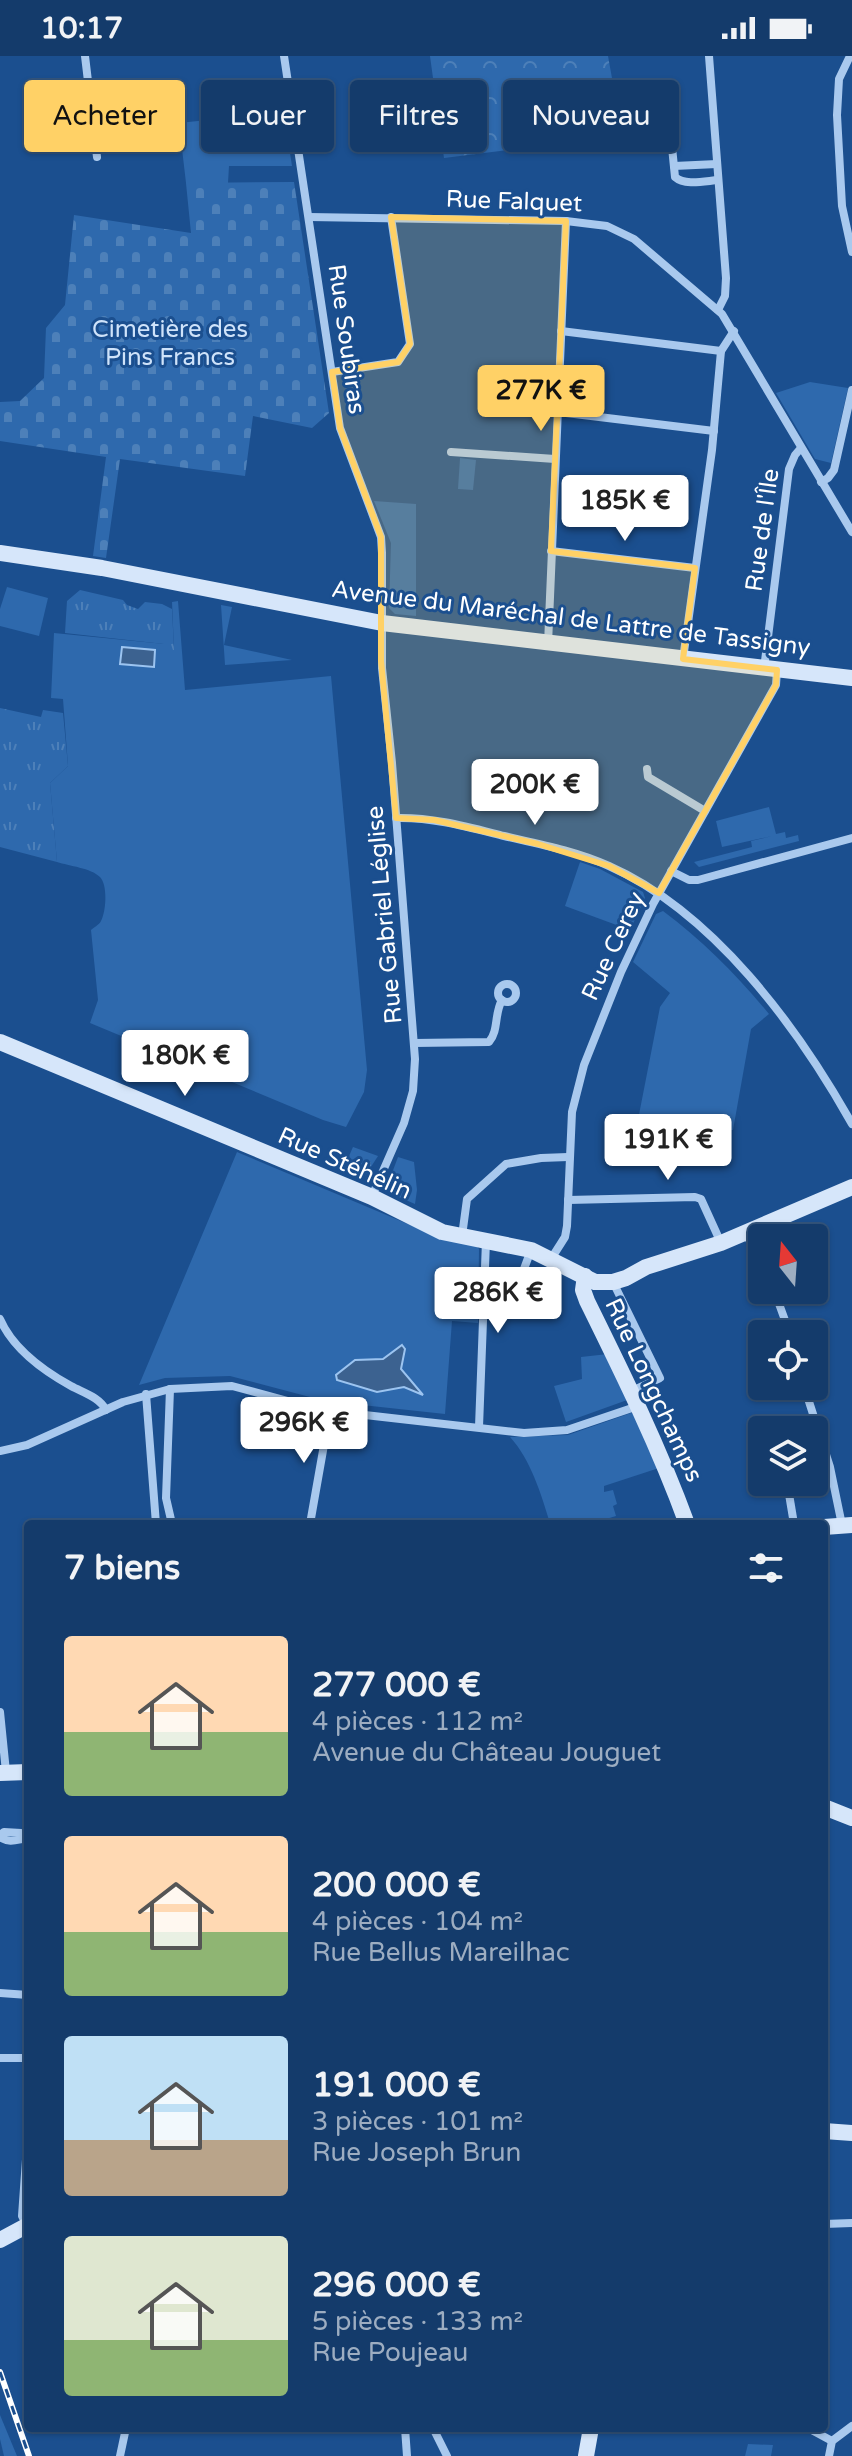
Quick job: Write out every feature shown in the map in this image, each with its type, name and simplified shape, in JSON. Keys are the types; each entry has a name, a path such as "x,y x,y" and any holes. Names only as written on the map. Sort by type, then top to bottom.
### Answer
{"street":[{"path":"85,56 97,157"},
{"name":"Rue Soubiras","path":"284,56 340,428 381,537 382,623"},
{"path":"709,56 726,278 725,296 718,310"},
{"path":"850,56 839,79 837,115 842,206 852,252"},
{"path":"673,152 675,177 679,181 718,180"},
{"path":"674,166 717,164"},
{"name":"Rue Falquet","path":"309,217 566,221 607,226 634,239 718,310 734,331 852,532"},
{"path":"332,372 398,362 410,344 391,217"},
{"path":"548,644 566,221"},
{"path":"561,331 721,351"},
{"path":"683,659 714,431 721,351 734,331"},
{"path":"821,482 834,470 852,390"},
{"path":"558,412 714,431"},
{"name":"Rue de l'Île","path":"771,669 789,469 801,448"},
{"path":"451,452 555,459"},
{"path":"551,551 695,568"},
{"name":"Avenue du Maréchal de Lattre de Tassigny","path":"0,553 102,568 382,623 852,678"},
{"name":"Rue Gabriel Léglise","path":"372,1197 404,1123 413,1091 414,1043 382,675 382,623"},
{"name":"Rue Cerey","path":"551,1259 565,1237 574,1099 584,1065 621,972 659,893 776,685 771,669"},
{"path":"647,769 648,777 705,811"},
{"path":"396,818 434,820 551,847 609,866 659,893 727,952 774,1006 852,1124"},
{"path":"671,871 689,880 698,880 852,838"},
{"path":"414,1043 489,1042 495,1031 502,1000"},
{"name":"Rue Stéhélin","path":"0,1042 372,1197 442,1232 531,1250 595,1282 613,1282"},
{"path":"462,1236 467,1199 506,1164 568,1157"},
{"path":"0,1451 27,1445 146,1394 170,1389 232,1386 330,1411 524,1433 567,1430 635,1398 660,1378 613,1282 646,1267 721,1243 852,1187"},
{"path":"568,1200 695,1197 701,1199 706,1207 721,1243"},
{"path":"746,1233 748,1237"},
{"path":"479,1427 486,1241"},
{"path":"518,1285 531,1250"},
{"path":"585,1276 646,1267"},
{"name":"Rue Longchamps","path":"585,1276 583,1290 587,1301 635,1398 686,1520"},
{"path":"0,1319 6,1334 32,1361 62,1381 102,1401 106,1410"},
{"path":"170,1389 166,1498 171,1520"},
{"path":"146,1394 156,1520"},
{"path":"808,1400 847,1525"},
{"path":"311,1520 330,1411"},
{"path":"789,1496 793,1520"},
{"path":"154,1498 166,1498"},
{"path":"0,1712 3,1773 24,1772"},
{"path":"828,1809 852,1818"},
{"path":"0,1836 5,1840 24,1839"},
{"path":"0,1993 24,1995"},
{"path":"0,2058 24,2058"},
{"path":"828,2131 852,2133"},
{"path":"24,2188 24,2220"},
{"path":"828,2224 852,2223"},
{"path":"0,2240 24,2227"},
{"path":"829,2456 832,2441 852,2426"},
{"path":"120,2456 125,2432"},
{"path":"405,2432 407,2456"},
{"path":"435,2432 447,2456"},
{"path":"586,2456 590,2432"},
{"path":"815,2432 832,2441"}],"highlighted area":[{"path":"391,217 566,221 551,551 695,568 683,659 777,670 776,685 659,893 609,866 538,844 434,820 396,818 381,661 381,537 340,428 332,372 398,362 410,344"}],"green space":[{"path":"430,56 608,56 612,80 503,80 503,151 444,158 443,152 487,152 487,80 433,80"},
{"path":"201,121 201,152 290,152 292,166 229,166 228,183 186,183 182,152 185,152 185,122"},
{"name":"Cimetière des Pins Francs","path":"294,182 329,413 312,428 253,416 245,476 120,459 106,558 93,556 106,457 0,441 0,402 20,401 44,378 46,328 65,305 74,215 191,233 186,183"},
{"path":"810,382 848,388 831,463 815,459 776,393"},
{"path":"460,458 476,460 473,490 458,489"},
{"path":"374,501 416,504 416,616 395,614 389,608 391,543"},
{"path":"7,587 48,598 39,636 0,626 0,609"},
{"path":"80,590 123,600 138,609 145,602 172,609 174,650 165,650 164,644 65,633 67,601"},
{"path":"178,601 185,690 331,676 367,1070 364,1092 346,1127 90,1023 98,1000 91,930 103,917 105,892 103,881 96,874 57,862 50,783 68,766 63,699 51,698 54,633 165,644 174,650 172,602"},
{"path":"221,605 232,607 224,645 292,660 225,665"},
{"path":"0,708 41,717 43,710 63,713 68,766 50,783 57,862 0,847"},
{"path":"769,807 776,834 785,832 786,838 798,835 799,841 699,867 694,862 752,847 751,841 772,836 722,847 716,821"},
{"path":"580,862 643,892 645,898 630,930 565,906"},
{"path":"663,911 719,959 769,1014 751,1029 733,1130 636,1130 660,1007 670,993 633,962 656,914"},
{"path":"353,1147 378,1156 365,1176 343,1170"},
{"path":"237,1152 415,1227 477,1246 478,1323 452,1321 445,1414 325,1401 230,1376 165,1378 139,1385"},
{"path":"398,1157 414,1162 415,1204 386,1189"},
{"path":"608,1354 630,1399 566,1422 554,1386 582,1379 581,1357"},
{"path":"631,1413 637,1415 659,1468 604,1486 604,1492 613,1490 616,1516 603,1520 549,1520 530,1467 510,1437 568,1435"},
{"path":"0,2415 17,2456 4,2456"},
{"path":"748,2444 773,2445 771,2456 745,2456"}],"shaded area":[{"path":"122,647 155,650 154,667 120,664"},
{"path":"402,1345 405,1349 401,1369 423,1395 404,1387 377,1392 337,1380 336,1375 355,1360 383,1359"}],"railway":[{"path":"0,2372 29,2456"}]}
